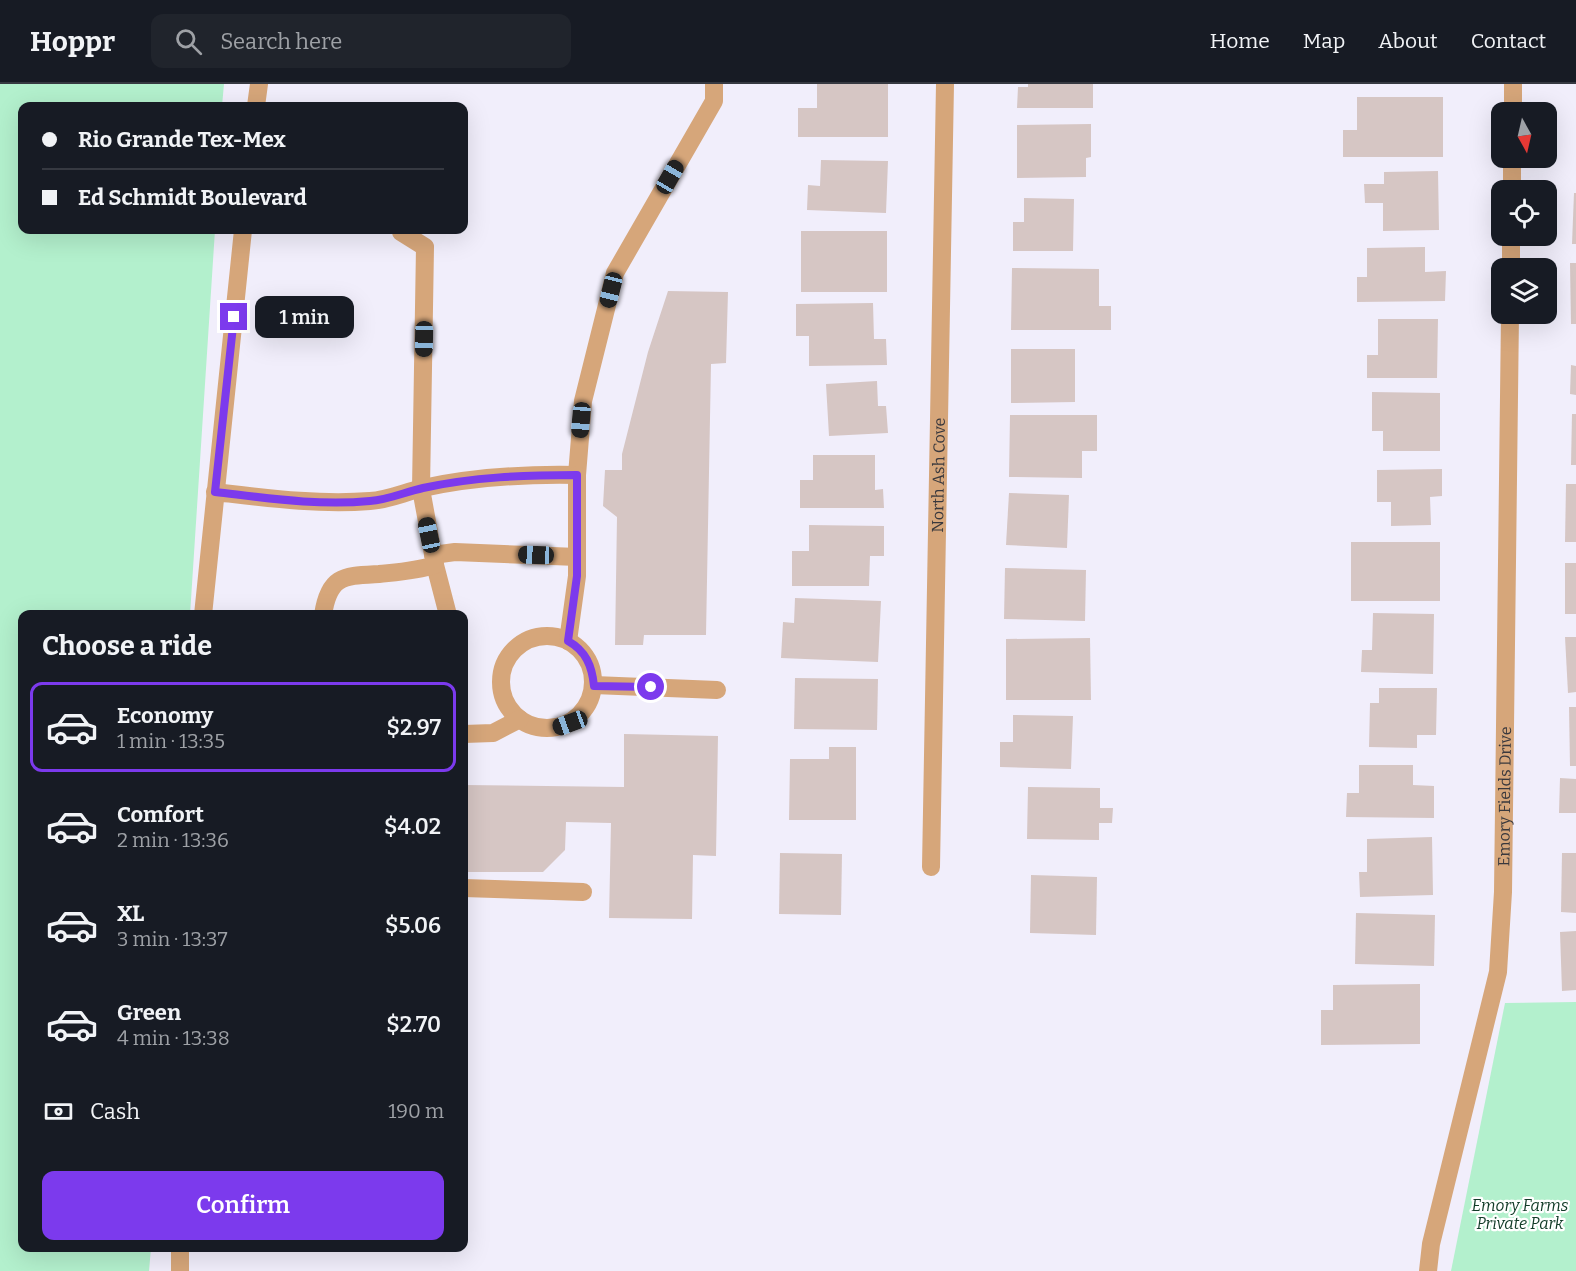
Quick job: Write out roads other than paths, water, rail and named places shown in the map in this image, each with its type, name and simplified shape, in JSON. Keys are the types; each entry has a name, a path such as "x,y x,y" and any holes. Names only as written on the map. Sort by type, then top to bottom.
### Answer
{"street":[{"path":"257,102 259,84"},
{"path":"568,641 574,608 577,556 577,475 583,401 615,273 714,101 714,84"},
{"name":"North Ash Cove","path":"931,867 945,84"},
{"path":"1513,84 1513,102"},
{"path":"203,610 243,234"},
{"path":"404,234 425,247 421,489 434,560 447,610"},
{"name":"Emory Fields Drive","path":"1428,1271 1431,1244 1498,972 1503,892 1510,324"},
{"path":"215,492 313,503 372,501 421,489 488,477 577,475"},
{"path":"324,610 331,590 339,580 348,576 403,572 455,552 577,556"},
{"path":"546,636 568,641 576,645 586,656 592,670 594,686 590,700 582,713 570,723 555,728 540,728 526,724 513,714 504,702 500,687 502,671 508,657 518,646 532,638 546,636"},
{"path":"594,686 717,690"},
{"path":"468,735 493,733 520,719"},
{"path":"468,888 583,892"},
{"path":"180,1252 180,1271"}],"park label":[{"name":"Emory Farms Private Park","path":"1520,1214"}]}
